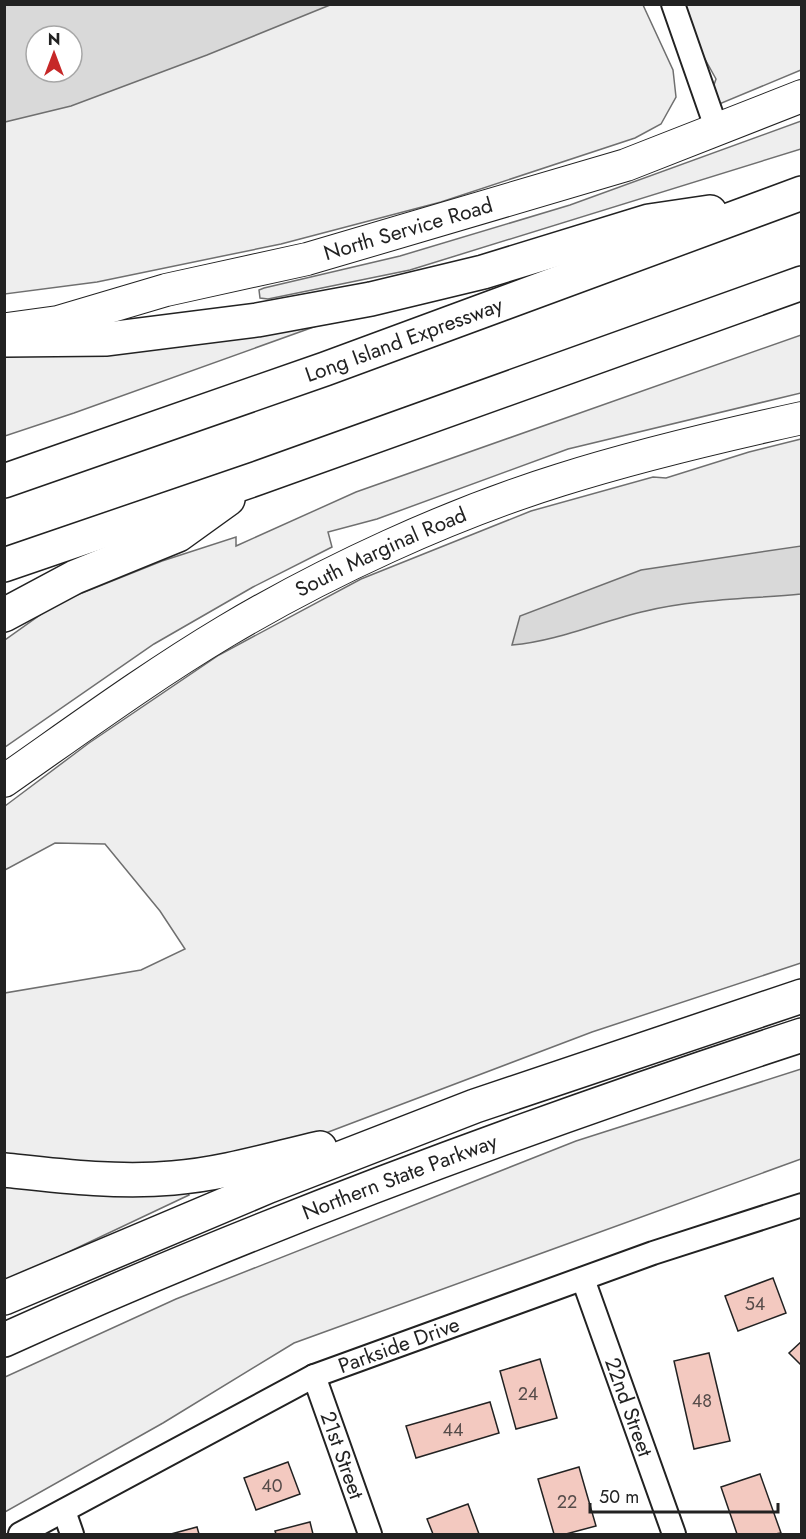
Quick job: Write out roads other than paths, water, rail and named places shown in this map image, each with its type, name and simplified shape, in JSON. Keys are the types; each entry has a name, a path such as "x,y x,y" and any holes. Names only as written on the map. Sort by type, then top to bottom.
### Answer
{"highway":[{"path":"4,340 107,339 257,320 371,299 483,272 650,221 792,197"},
{"name":"Long Island Expressway","path":"4,481 325,369 792,197"},
{"path":"4,565 258,478 801,283"},
{"path":"4,615 75,577 178,535 258,478"},
{"name":"Northern State Parkway","path":"4,1298 269,1186 445,1118 603,1061 801,996"},
{"name":"Northern State Parkway","path":"4,1340 228,1243 427,1165 598,1103 801,1035"},
{"path":"4,1170 88,1179 174,1178 262,1162 445,1118"},
{"path":"4,1357 88,1303"}],"main road":[{"name":"North Service Road","path":"4,330 58,322 166,290 307,260 626,165 801,96"},
{"name":"South Marginal Road","path":"4,781 160,673 226,631 373,555 455,518 559,480 705,439 801,418"}],"street":[{"path":"673,4 717,130"},
{"name":"Parkside Drive","path":"20,1534 314,1376 653,1253 801,1205"},
{"name":"22nd Street","path":"583,1279 674,1534"},
{"name":"21st Street","path":"314,1376 370,1534"},
{"path":"64,1511 72,1534"}]}
